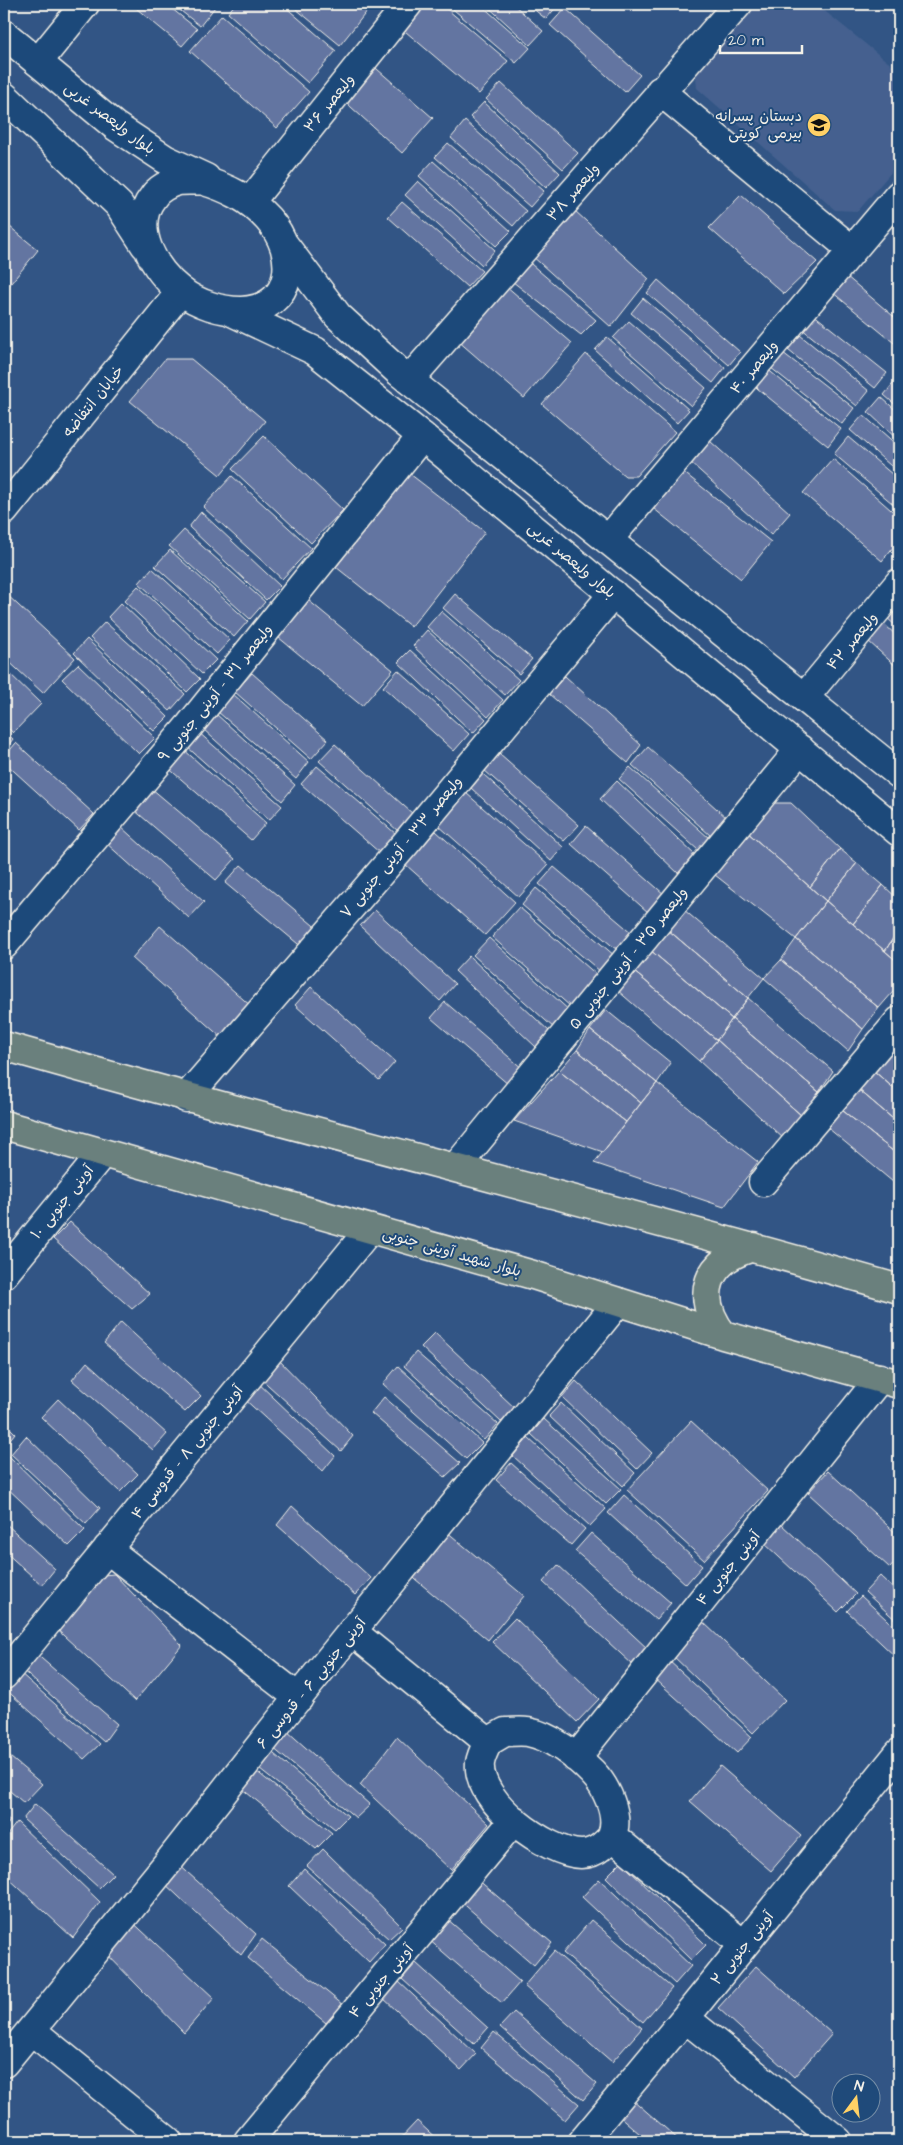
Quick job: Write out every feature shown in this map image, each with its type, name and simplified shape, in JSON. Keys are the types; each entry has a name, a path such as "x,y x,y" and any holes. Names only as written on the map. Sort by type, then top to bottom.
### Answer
{"main road":[{"path":"4,1046 186,1098 456,1167 754,1247 899,1289"},
{"name":"بلوار شهید آوینی جنوبی","path":"4,1125 533,1275 723,1335 889,1381"},
{"path":"723,1335 713,1321 707,1306 707,1289 713,1273 723,1260 737,1251 754,1247"}],"street":[{"path":"38,62 85,4"},
{"name":"ولیعصر ۳۶","path":"250,202 408,4"},
{"name":"ولیعصر ۳۸","path":"409,380 738,4"},
{"name":"بلوار ولیعصر غربی","path":"4,34 115,126 165,159 226,187"},
{"path":"660,91 852,250"},
{"path":"6,103 119,205 162,271 181,291 205,304 230,311 254,310 273,301 285,286 288,266 283,243"},
{"path":"148,249 142,226 146,205 158,191 177,181 201,180 226,187 250,202 270,220 283,243 338,316 409,380 899,774"},
{"name":"ولیعصر ۴۰","path":"608,540 899,195"},
{"name":"خیابان انتفاضه","path":"4,511 181,291"},
{"name":"بلوار ولیعصر غربی","path":"230,311 315,351 422,436 899,832"},
{"name":"ولیعصر ۳۱ - آوینی جنوبی ۹","path":"4,945 190,725 422,436"},
{"name":"ولیعصر ۴۲","path":"804,698 899,583"},
{"name":"ولیعصر ۳۳ - آوینی جنوبی ۷","path":"186,1098 406,843 613,594"},
{"name":"ولیعصر ۳۵ - آوینی جنوبی ۵","path":"456,1167 800,749"},
{"path":"762,1182 899,1021"},
{"name":"آوینی جنوبی ۱۰","path":"4,1274 102,1154"},
{"name":"آوینی جنوبی ۸ - قدوسی ۴","path":"4,1676 370,1228"},
{"name":"آوینی جنوبی ۶ - قدوسی ۶","path":"4,2063 618,1302"},
{"name":"آوینی جنوبی ۴","path":"576,1758 889,1381"},
{"path":"107,1549 299,1698"},
{"path":"353,1632 488,1742"},
{"path":"505,1732 528,1732 548,1740 576,1758 593,1772 602,1785 615,1820 612,1836 596,1851 583,1854 564,1852 547,1844 514,1820 496,1802 484,1784 480,1764 488,1742 505,1732"},
{"name":"آوینی جنوبی ۲","path":"582,2141 685,2018 899,1753"},
{"name":"آوینی جنوبی ۴","path":"248,2141 514,1820"},
{"path":"612,1836 744,1945"},
{"path":"685,2018 838,2141"},
{"path":"32,2030 168,2141"}],"shaded area":[{"name":"دبستان پسرانه بیرمی کویتی","path":"752,4 816,4 899,71 899,163 858,211 835,210 697,88 695,67"}],"building":[{"path":"131,4 166,4 197,29 182,46"},
{"path":"172,4 211,4 215,7 200,26"},
{"path":"235,4 282,4 336,51 308,83 228,13"},
{"path":"290,4 370,4 372,5 340,45"},
{"path":"418,4 441,4 508,61 479,94 399,26"},
{"path":"447,4 480,4 530,48 516,63"},
{"path":"485,4 513,4 543,31 530,45"},
{"path":"527,4 559,4 546,19"},
{"path":"565,8 640,75 625,92 550,25"},
{"path":"222,15 309,92 277,128 190,51"},
{"path":"369,62 433,118 402,153 341,98"},
{"path":"501,83 578,153 563,169 486,99"},
{"path":"484,102 560,173 546,188 470,117"},
{"path":"465,121 544,191 530,207 451,138"},
{"path":"448,143 526,211 513,226 435,157"},
{"path":"433,161 511,231 496,246 419,176"},
{"path":"418,181 495,250 482,265 405,195"},
{"path":"741,195 817,262 784,294 709,228"},
{"path":"402,202 482,271 467,287 388,217"},
{"path":"574,210 649,279 611,327 531,255"},
{"path":"4,222 38,250 7,288 4,285"},
{"path":"524,258 596,320 581,335 508,278"},
{"path":"846,276 899,321 899,347 832,292"},
{"path":"658,280 740,352 729,365 647,293"},
{"path":"505,285 572,343 524,398 457,340"},
{"path":"643,298 725,368 713,383 631,313"},
{"path":"813,314 887,373 875,388 801,328"},
{"path":"629,321 706,388 691,406 613,338"},
{"path":"795,331 869,391 857,406 783,346"},
{"path":"607,337 689,410 677,423 595,350"},
{"path":"778,349 854,408 842,424 766,364"},
{"path":"586,354 675,432 636,476 625,476 542,404"},
{"path":"165,359 191,359 265,421 220,475 130,401"},
{"path":"766,368 841,429 828,446 752,384"},
{"path":"896,380 899,383 899,408 884,395"},
{"path":"881,397 899,413 899,441 868,412"},
{"path":"863,415 899,447 899,473 850,430"},
{"path":"264,436 343,510 311,543 232,469"},
{"path":"848,437 899,480 899,509 834,454"},
{"path":"710,441 790,513 771,535 690,462"},
{"path":"833,459 899,517 899,540 882,561 803,493"},
{"path":"682,471 771,542 741,579 653,508"},
{"path":"410,474 485,532 411,627 336,567"},
{"path":"232,476 311,548 282,579 203,507"},
{"path":"201,512 280,586 266,600 189,527"},
{"path":"184,530 265,602 250,619 169,546"},
{"path":"170,550 248,621 234,637 155,566"},
{"path":"152,568 230,640 217,654 139,583"},
{"path":"138,586 216,660 202,674 124,601"},
{"path":"4,592 75,658 43,693 4,657"},
{"path":"455,594 532,659 519,674 443,608"},
{"path":"899,597 899,629 884,615"},
{"path":"308,600 393,670 362,706 278,637"},
{"path":"121,603 200,679 187,692 108,617"},
{"path":"441,611 519,680 505,695 427,627"},
{"path":"105,622 185,694 170,711 90,638"},
{"path":"883,623 899,638 899,669 868,641"},
{"path":"427,630 503,700 488,717 413,646"},
{"path":"87,639 168,717 154,731 74,653"},
{"path":"410,650 486,719 473,733 398,662"},
{"path":"78,664 155,738 139,754 62,679"},
{"path":"4,668 41,704 13,733 4,724"},
{"path":"398,670 469,734 454,751 383,687"},
{"path":"252,673 328,740 311,759 235,692"},
{"path":"565,676 641,745 628,763 549,694"},
{"path":"233,694 309,762 296,779 218,712"},
{"path":"216,714 295,785 282,801 203,729"},
{"path":"4,731 13,739 4,751"},
{"path":"197,731 282,806 269,820 185,745"},
{"path":"16,743 94,814 79,830 4,762 4,757"},
{"path":"335,744 413,814 398,831 319,761"},
{"path":"648,747 727,818 711,836 632,765"},
{"path":"182,748 266,823 251,840 166,766"},
{"path":"499,754 579,825 564,841 484,770"},
{"path":"317,766 396,834 380,853 301,784"},
{"path":"630,767 709,838 698,850 619,779"},
{"path":"483,774 563,847 551,861 471,788"},
{"path":"617,781 696,856 679,874 600,799"},
{"path":"151,788 235,859 216,880 133,809"},
{"path":"466,793 548,865 519,897 438,825"},
{"path":"768,803 791,803 840,849 810,887 746,831"},
{"path":"120,826 204,902 189,918 105,842"},
{"path":"586,826 665,895 649,913 571,844"},
{"path":"436,831 515,902 485,935 406,865"},
{"path":"746,831 826,901 796,939 710,871"},
{"path":"840,849 857,863 826,901 810,887"},
{"path":"857,863 883,885 853,924 826,901"},
{"path":"241,865 319,930 304,949 225,883"},
{"path":"554,867 632,933 617,950 539,884"},
{"path":"883,885 899,900 899,929 885,951 853,924"},
{"path":"536,888 615,956 601,972 522,905"},
{"path":"826,901 899,963 899,985 879,1008 796,939"},
{"path":"519,907 598,976 571,1007 492,937"},
{"path":"683,909 764,978 748,998 667,929"},
{"path":"375,910 455,984 440,1001 360,926"},
{"path":"160,926 252,1007 223,1039 132,958"},
{"path":"667,929 748,998 732,1019 649,949"},
{"path":"899,929 899,963 885,951"},
{"path":"489,938 571,1012 555,1029 473,955"},
{"path":"796,939 879,1008 863,1029 781,960"},
{"path":"649,949 732,1019 717,1040 633,971"},
{"path":"469,956 550,1032 536,1047 455,971"},
{"path":"781,960 863,1029 848,1051 764,978"},
{"path":"633,971 717,1040 699,1061 617,990"},
{"path":"311,987 395,1062 379,1080 295,1005"},
{"path":"748,998 833,1071 819,1092 732,1019"},
{"path":"445,1002 523,1069 509,1085 431,1018"},
{"path":"606,1010 671,1063 657,1083 590,1030"},
{"path":"732,1019 819,1092 802,1116 717,1040"},
{"path":"590,1030 657,1083 641,1103 577,1050"},
{"path":"717,1040 802,1116 785,1140 699,1061"},
{"path":"899,1040 899,1059 890,1052"},
{"path":"577,1050 641,1103 626,1122 559,1071"},
{"path":"890,1052 899,1059 899,1093 874,1071"},
{"path":"559,1071 626,1122 603,1152 514,1121"},
{"path":"874,1071 899,1093 899,1124 859,1090"},
{"path":"657,1083 758,1162 724,1207 594,1163"},
{"path":"859,1090 899,1124 899,1156 842,1110"},
{"path":"842,1110 899,1156 899,1187 828,1128"},
{"path":"70,1222 150,1294 132,1309 53,1239"},
{"path":"121,1322 201,1396 185,1412 104,1343"},
{"path":"435,1333 517,1410 501,1422 421,1347"},
{"path":"416,1352 498,1424 484,1440 404,1366"},
{"path":"276,1357 353,1436 341,1451 258,1376"},
{"path":"87,1362 167,1434 153,1450 72,1380"},
{"path":"398,1366 482,1443 466,1459 383,1384"},
{"path":"254,1379 335,1456 323,1471 241,1396"},
{"path":"576,1381 652,1453 637,1469 562,1397"},
{"path":"384,1397 460,1463 445,1477 371,1413"},
{"path":"58,1399 138,1474 120,1492 41,1417"},
{"path":"561,1403 635,1473 623,1486 549,1416"},
{"path":"544,1419 621,1489 606,1504 531,1434"},
{"path":"691,1421 768,1491 704,1560 627,1490"},
{"path":"4,1422 15,1433 4,1447"},
{"path":"26,1436 100,1508 86,1524 11,1454"},
{"path":"528,1438 606,1509 590,1526 513,1456"},
{"path":"8,1455 85,1530 69,1546 4,1485 4,1461"},
{"path":"511,1463 585,1529 571,1545 496,1480"},
{"path":"828,1471 899,1536 899,1558 890,1568 808,1493"},
{"path":"624,1495 702,1566 686,1584 608,1513"},
{"path":"292,1506 371,1578 355,1595 277,1525"},
{"path":"4,1522 55,1569 42,1585 4,1551"},
{"path":"781,1524 856,1594 838,1612 764,1543"},
{"path":"446,1531 524,1596 488,1640 409,1574"},
{"path":"591,1533 671,1603 656,1620 575,1551"},
{"path":"558,1565 648,1649 633,1665 543,1582"},
{"path":"114,1574 182,1645 135,1701 52,1625 93,1576"},
{"path":"880,1576 899,1594 899,1623 865,1592"},
{"path":"861,1596 899,1631 899,1660 847,1611"},
{"path":"515,1618 599,1699 577,1722 492,1642"},
{"path":"702,1621 785,1700 753,1733 670,1653"},
{"path":"34,1652 117,1724 104,1742 20,1668"},
{"path":"668,1660 752,1737 737,1753 653,1677"},
{"path":"19,1672 100,1744 84,1759 4,1688"},
{"path":"286,1730 370,1805 356,1818 272,1747"},
{"path":"397,1737 489,1824 451,1870 360,1785"},
{"path":"268,1749 348,1816 335,1829 255,1766"},
{"path":"4,1752 42,1784 24,1803 4,1786"},
{"path":"720,1766 801,1836 771,1871 690,1801"},
{"path":"255,1770 332,1833 316,1849 241,1788"},
{"path":"35,1804 113,1874 99,1888 23,1819"},
{"path":"4,1815 10,1821 4,1829"},
{"path":"17,1822 100,1902 73,1938 4,1874 4,1839"},
{"path":"323,1849 402,1927 389,1939 307,1866"},
{"path":"621,1862 706,1945 691,1960 606,1877"},
{"path":"177,1863 256,1934 241,1955 162,1881"},
{"path":"304,1869 385,1944 369,1962 289,1886"},
{"path":"477,1879 552,1943 534,1965 459,1900"},
{"path":"599,1879 691,1966 675,1984 582,1897"},
{"path":"126,1916 214,1998 184,2033 99,1946"},
{"path":"446,1918 520,1982 502,2003 428,1939"},
{"path":"591,1920 672,1988 643,2022 563,1953"},
{"path":"262,1939 343,2005 326,2023 248,1958"},
{"path":"554,1951 642,2028 612,2062 524,1986"},
{"path":"416,1963 488,2028 474,2044 402,1979"},
{"path":"756,1966 832,2034 794,2077 718,2008"},
{"path":"398,1981 476,2054 461,2070 383,1998"},
{"path":"514,2012 597,2084 583,2100 500,2027"},
{"path":"494,2032 579,2104 565,2120 481,2048"},
{"path":"631,2098 680,2141 648,2141 617,2114"},
{"path":"417,2121 439,2141 400,2141"}],"place":[{"name":"دبستان پسرانه بیرمی کویتی","path":"819,125"}]}
